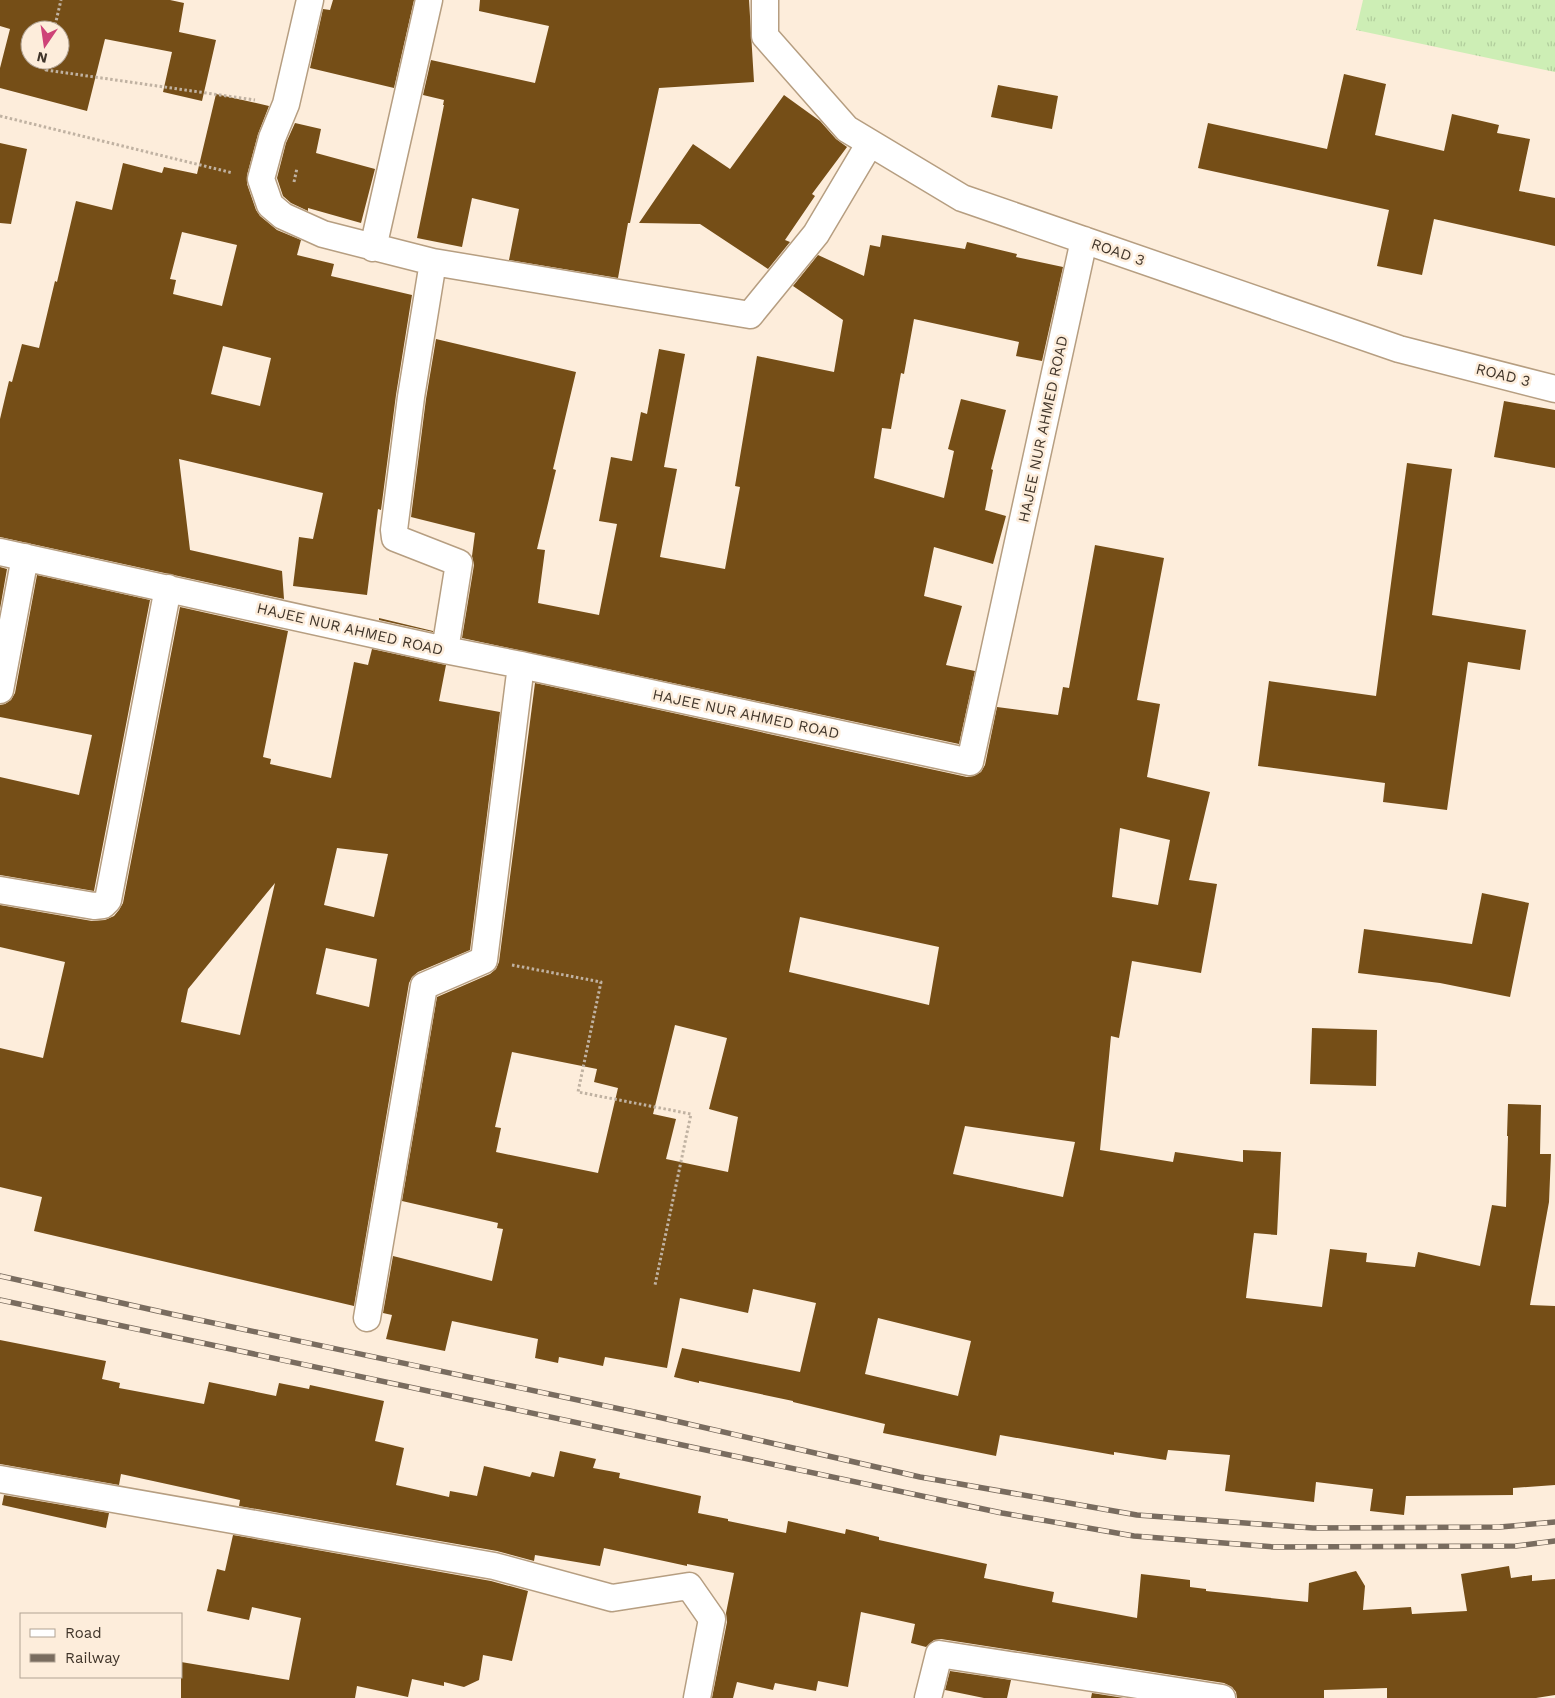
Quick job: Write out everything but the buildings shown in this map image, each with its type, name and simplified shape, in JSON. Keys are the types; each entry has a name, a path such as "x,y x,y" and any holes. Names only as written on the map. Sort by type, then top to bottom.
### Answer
{"street":[{"path":"310,0 286,104 272,138 261,179 270,205 283,216 323,234 373,248 433,262 750,315 816,234 870,143"},
{"path":"373,248 429,0"},
{"name":"ROAD 3","path":"765,0 765,36 847,129 962,198 1399,349 1555,389"},
{"name":"HAJEE NUR AHMED ROAD","path":"12,555 970,762 1084,240"},
{"path":"433,262 411,397 394,530 395,538 459,563 445,650"},
{"path":"0,690 12,555"},
{"path":"0,890 94,906 103,905 108,900 168,588"},
{"path":"366,1318 424,986 484,960 521,665"},
{"path":"0,1479 494,1566 612,1598 689,1586 712,1619 697,1698"},
{"path":"928,1698 939,1654 1222,1698"}],"path":[{"path":"56,20 61,0"},
{"path":"46,70 286,104"},
{"path":"0,116 261,179"},
{"path":"293,186 298,159"},
{"path":"484,960 601,982 578,1092 691,1114 655,1285"}],"green space":[{"path":"1363,0 1555,0 1555,72 1356,30"}],"railway":[{"path":"0,1276 658,1417 920,1477 1137,1515 1313,1528 1500,1527 1555,1522"},
{"path":"0,1300 1002,1513 1134,1536 1274,1547 1516,1546 1555,1541"}]}
